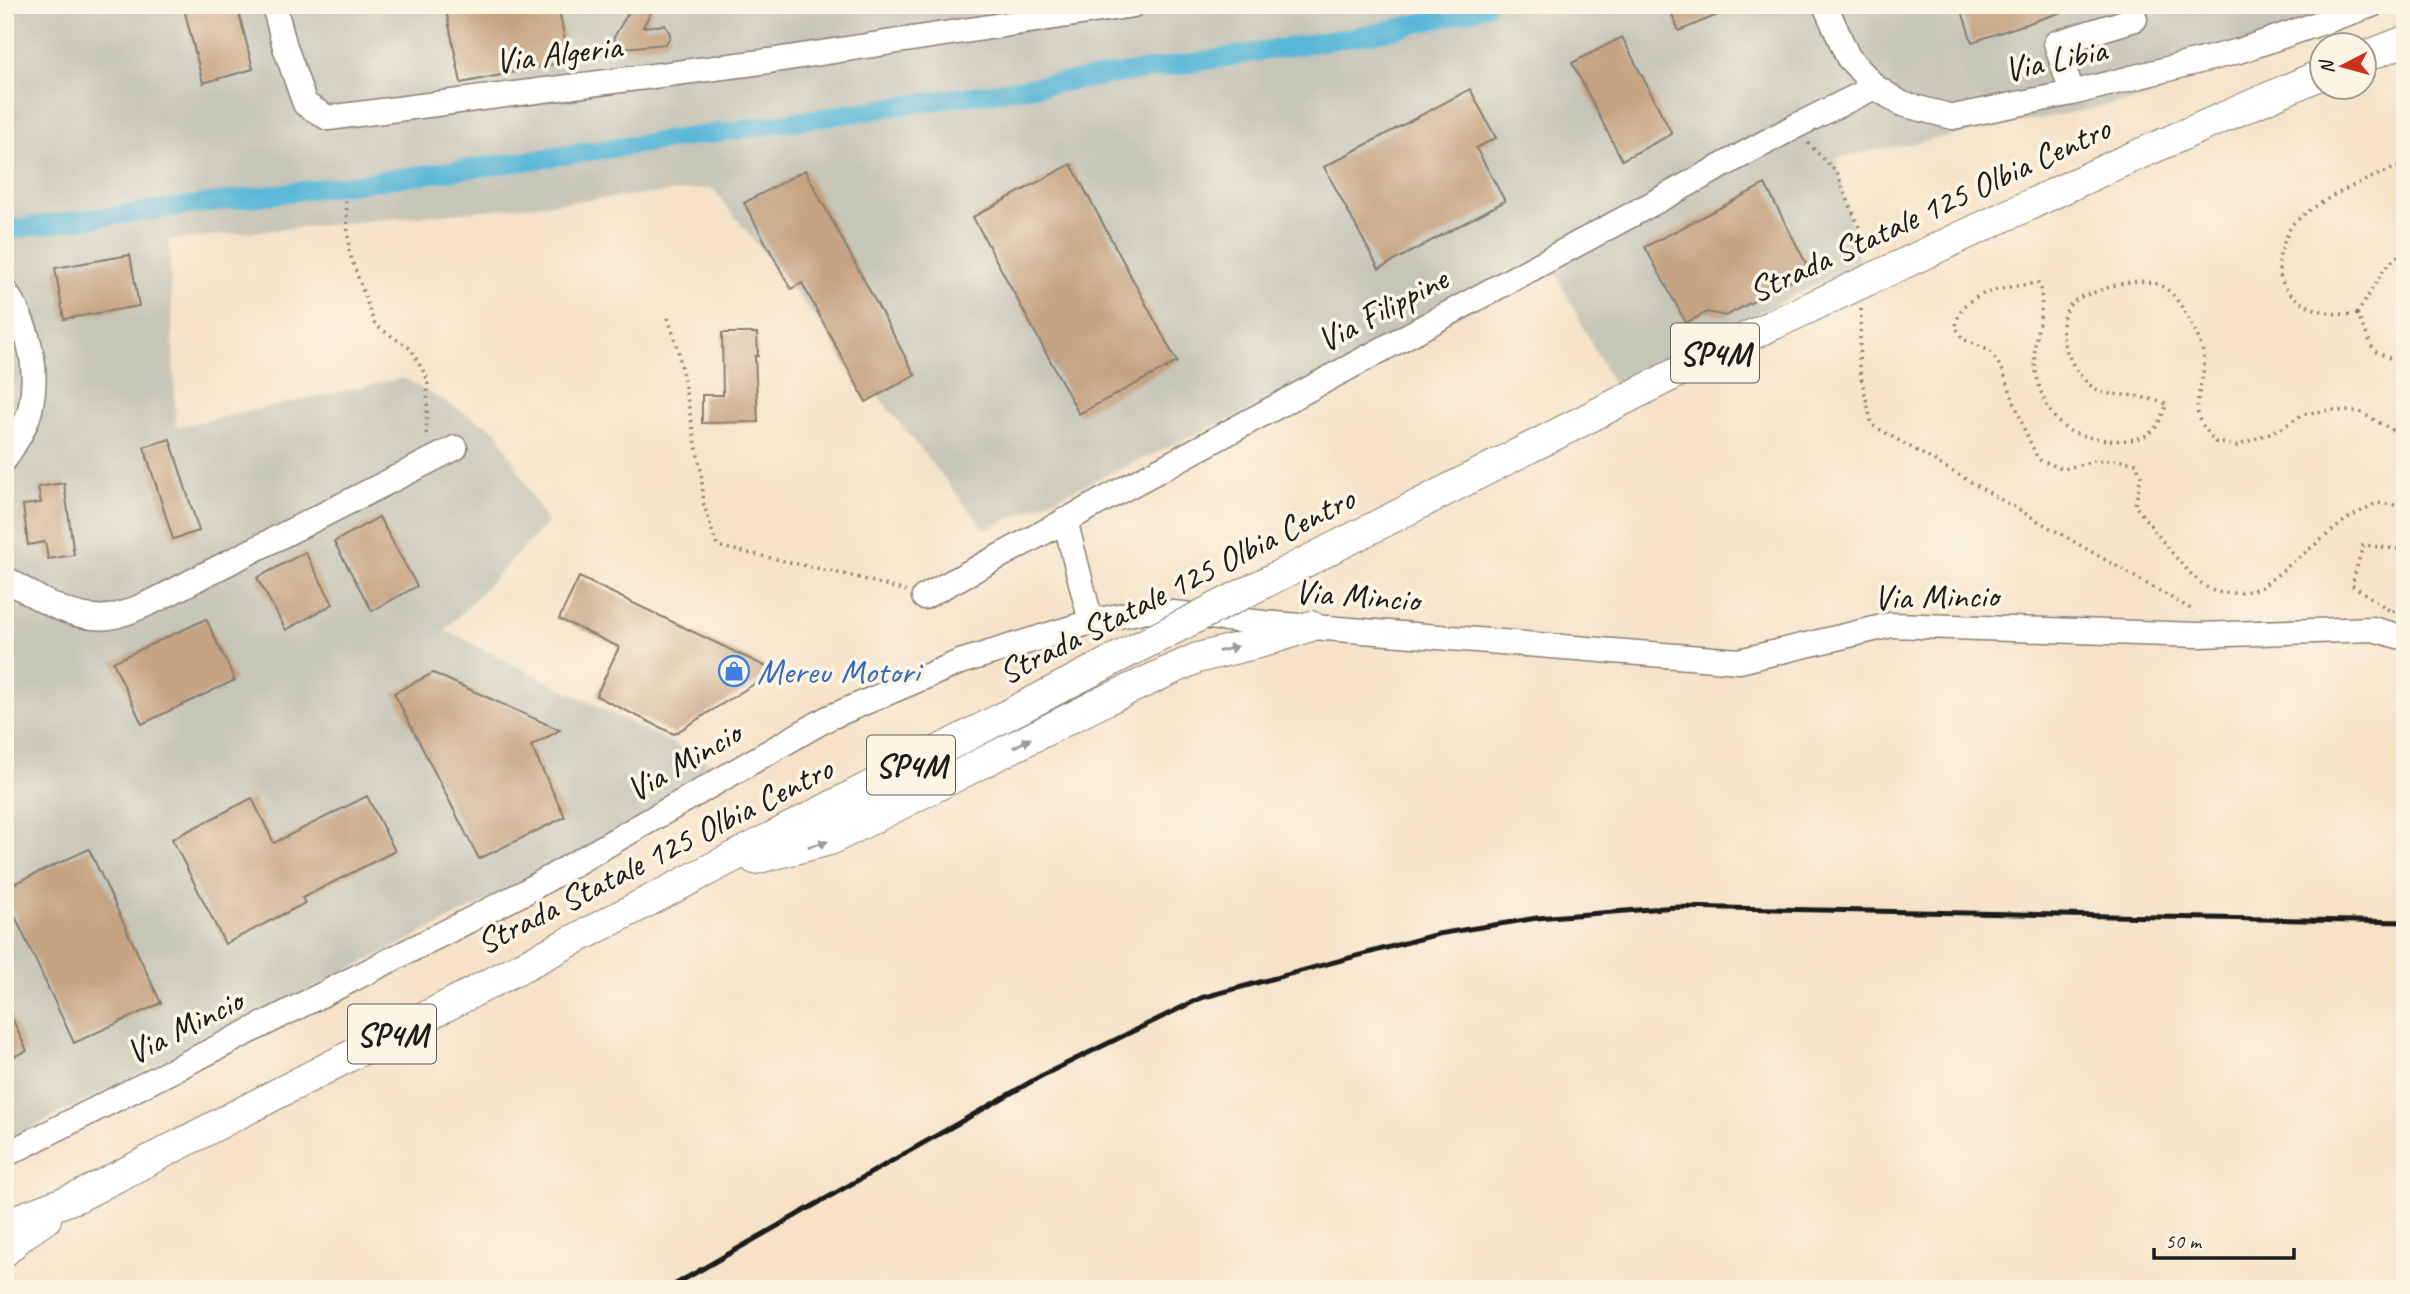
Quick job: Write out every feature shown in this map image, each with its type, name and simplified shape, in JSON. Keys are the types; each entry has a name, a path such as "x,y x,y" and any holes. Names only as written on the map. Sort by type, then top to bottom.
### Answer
{"main road":[{"path":"2378,52 2405,41"},
{"name":"Strada Statale 125 Olbia Centro","path":"5,1251 22,1235 80,1196 1119,657 1749,335 2098,172 2308,80"},
{"path":"704,873 830,840 1094,706 1197,658 1263,642 1311,626"},
{"name":"Strada Statale 125 Olbia Centro","path":"5,1224 80,1196"}],"street":[{"name":"Via Algeria","path":"274,5 305,104 328,118 769,61 1133,5"},
{"name":"Via Libia","path":"1825,5 1848,57 1875,87 1902,104 1953,117 2072,93 2239,51 2372,5"},
{"path":"2072,93 2056,43 2135,19 2131,5"},
{"name":"Via Filippine","path":"924,597 1793,128 1875,87"},
{"path":"5,291 26,328 33,359 32,407 5,459"},
{"path":"5,578 35,597 62,609 88,616 110,617 162,596 455,449"},
{"path":"1065,520 1091,622"},
{"name":"Via Mincio","path":"5,1155 525,892 828,718 960,662 1091,622 1146,610 1263,623 1739,661 1891,625 2199,635 2373,629 2405,638"}],"path":[{"path":"1793,128 1837,173 1871,256"},
{"path":"2357,314 2342,316 2316,310 2288,294 2280,278 2278,259 2292,223 2347,188 2405,164"},
{"path":"346,201 349,252 375,326 411,349 428,380 428,424 422,465"},
{"path":"2357,314 2385,269 2405,249"},
{"path":"2405,438 2360,412 2331,410 2303,414 2281,428 2237,446 2215,442 2198,417 2205,360 2194,328 2173,296 2162,286 2146,281 2110,286 2079,297 2069,306 2064,318 2064,340 2068,357 2090,386 2102,393 2151,399 2167,404 2158,425 2150,435 2141,439 2115,441 2069,430 2044,401 2036,376 2035,348 2043,296 2038,283 1999,290 1979,297 1963,307 1955,326 1963,339 1990,351 2003,371 2024,429 2041,461 2064,469 2094,461 2136,463 2141,476 2136,506 2195,577 2214,591 2250,592 2262,587 2347,519 2376,503 2405,506"},
{"path":"1862,300 1859,368 1872,425 2189,608 2199,635"},
{"path":"2357,314 2374,351 2405,365"},
{"path":"668,318 680,358 701,471 704,505 717,546 856,577 924,597"},
{"path":"2405,550 2363,545 2352,585 2392,612 2405,605"}],"shaded area":[{"path":"5,5 2363,5 2147,98 1836,158 1859,263 1613,385 1555,272 985,530 712,188 169,240 176,427 403,378 497,431 547,523 445,630 738,776 5,1141"}],"building":[{"path":"183,5 237,5 253,69 203,83"},
{"path":"445,5 558,5 569,61 461,83"},
{"path":"633,5 655,5 643,27 665,25 670,38 665,44 623,48 616,46 614,37"},
{"path":"1668,5 1741,5 1679,31"},
{"path":"1960,5 2073,5 2074,8 1972,42"},
{"path":"1622,37 1672,134 1622,160 1572,63"},
{"path":"1470,89 1496,138 1476,148 1505,201 1379,269 1324,167"},
{"path":"1071,164 1177,362 1079,414 973,217"},
{"path":"805,170 915,375 866,402 802,283 791,289 744,203"},
{"path":"1765,184 1810,271 1726,316 1707,312 1686,323 1645,247"},
{"path":"130,255 139,306 64,319 55,268"},
{"path":"722,333 757,333 758,356 755,356 758,422 702,423 702,395 723,395"},
{"path":"170,439 199,531 173,539 144,447"},
{"path":"64,483 74,555 48,559 45,542 28,545 23,505 41,503 38,487"},
{"path":"379,517 417,586 372,611 334,542"},
{"path":"305,552 333,604 286,630 257,578"},
{"path":"579,577 775,671 674,734 596,696 619,647 559,619"},
{"path":"206,619 235,680 142,724 113,662"},
{"path":"433,673 560,730 531,746 565,817 479,859 394,693"},
{"path":"367,796 395,851 302,898 305,903 225,944 172,839 252,798 274,843"},
{"path":"89,849 161,1003 74,1043 5,895 5,888"},
{"path":"5,1002 27,1051 5,1060"}],"waterway":[{"path":"5,230 519,162 1166,67 1381,32 1486,5"}],"railway":[{"path":"667,1289 1041,1076 1201,998 1438,934 1537,918 1676,907 2405,922"}],"place":[{"name":"Mereu Motori","path":"734,671"}]}
